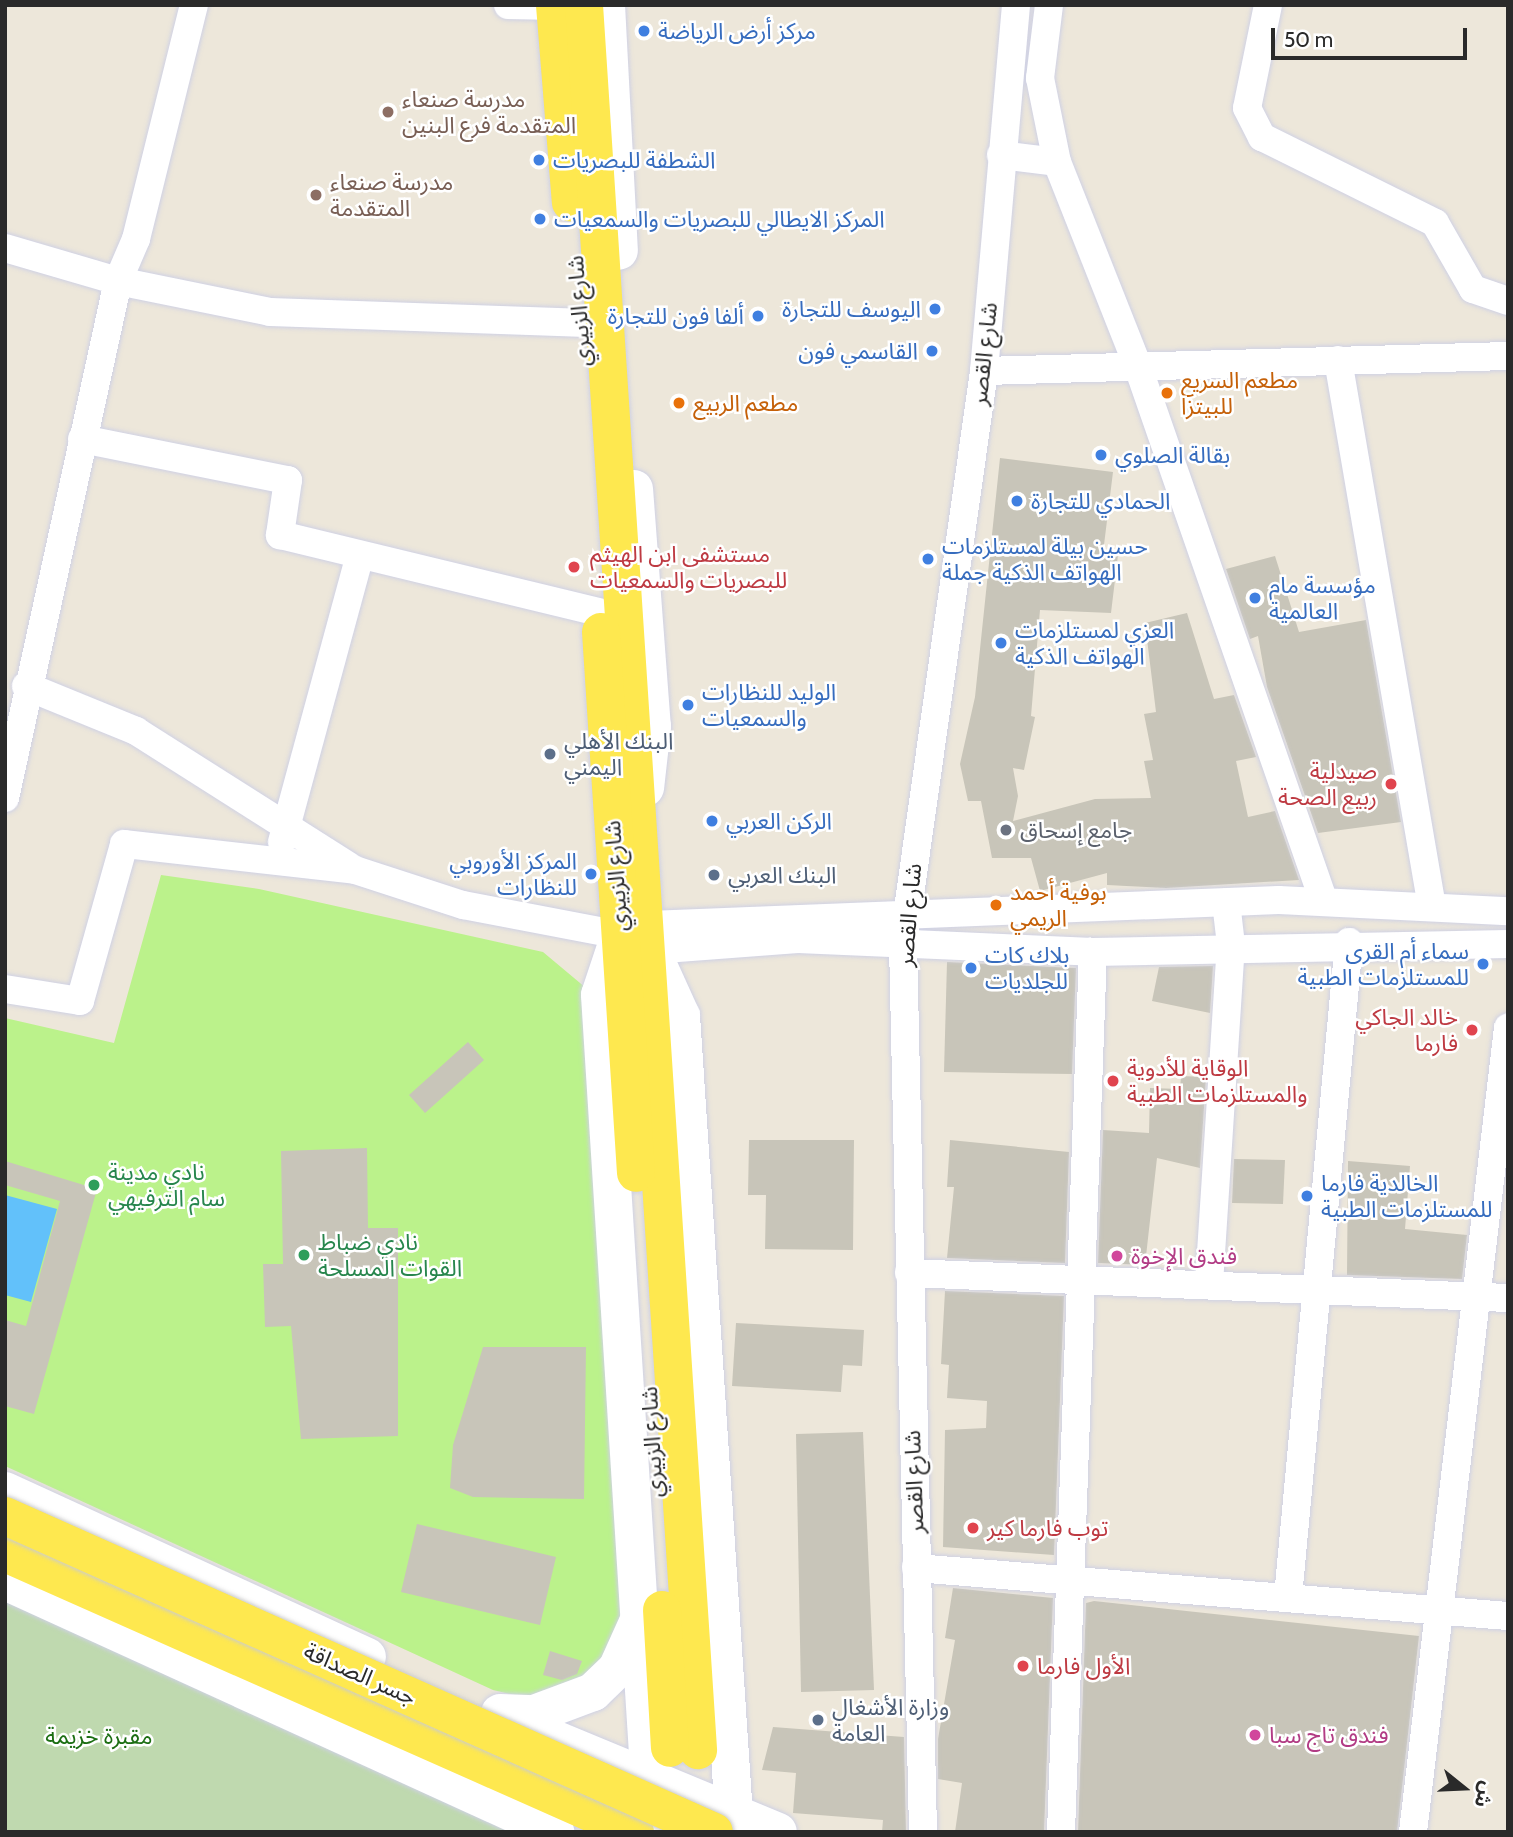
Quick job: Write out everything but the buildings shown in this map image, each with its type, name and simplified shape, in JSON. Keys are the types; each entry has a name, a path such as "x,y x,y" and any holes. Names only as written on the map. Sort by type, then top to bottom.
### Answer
{"main road":[{"name":"شارع الزبيري","path":"606,5 652,726 641,821"},
{"name":"شارع الزبيري","path":"565,6 580,323 599,612 640,937"},
{"name":"شارع الزبيري","path":"565,6 641,821 640,937 684,1749"},
{"path":"653,1832 642,1611 600,995 640,937 681,1016 723,1827"},
{"path":"5,1491 490,1713 650,1780 723,1827 778,1832"},
{"name":"جسر الصداقة","path":"5,1516 723,1827"},
{"name":"جسر الصداقة","path":"5,1553 635,1832"},
{"path":"5,1581 555,1832"},
{"path":"490,1713 534,1714 593,1692 617,1669 642,1611"},
{"path":"650,1780 685,1832"}],"street":[{"path":"5,798 26,686 118,281 136,239 194,5"},
{"path":"508,5 565,6"},
{"name":"شارع القصر","path":"923,1832 903,944 984,371 1000,155 1016,5"},
{"path":"1049,5 1040,78 1057,162 1137,364 1323,899"},
{"path":"1268,5 1247,108 1262,137 1435,223 1473,289 1508,301"},
{"path":"1000,155 1057,162"},
{"path":"5,248 118,281 270,312 580,323"},
{"path":"984,371 1137,364 1508,356"},
{"path":"1338,360 1432,906"},
{"path":"82,439 288,481 280,535 599,612"},
{"path":"279,861 284,825 360,555"},
{"path":"26,686 136,731 355,870"},
{"path":"5,989 80,1001 124,844 355,870 463,905 640,937 798,939 1093,952 1349,942 1508,944"},
{"path":"640,937 906,912 1323,899 1508,911"},
{"path":"1209,1283 1231,945 1226,902"},
{"path":"1288,1597 1321,1289 1349,942"},
{"path":"1061,1832 1093,952"},
{"path":"1413,1832 1508,1028"},
{"path":"909,1273 1209,1283 1508,1298"},
{"path":"916,1568 1508,1616"}],"green space":[{"name":"نادي ضباط القوات المسلحة","path":"161,875 259,889 543,952 586,988 624,1640 604,1673 541,1701 493,1690 5,1466 5,1018 114,1043"},
{"name":"مقبرة خزيمة","path":"5,1594 523,1832 5,1832"}],"water":[{"path":"5,1195 57,1209 31,1302 5,1295"}],"place":[{"name":"مركز أرض الرياضة","path":"644,31"},
{"name":"مدرسة صنعاء المتقدمة فرع البنين","path":"388,112"},
{"name":"الشطفة للبصريات","path":"539,160"},
{"name":"مدرسة صنعاء المتقدمة","path":"316,195"},
{"name":"المركز الايطالي للبصريات والسمعيات","path":"540,219"},
{"name":"اليوسف للتجارة","path":"935,309"},
{"name":"ألفا فون للتجارة","path":"758,316"},
{"name":"القاسمي فون","path":"932,351"},
{"name":"مطعم السريع للبيتزا","path":"1167,393"},
{"name":"مطعم الربيع","path":"679,403"},
{"name":"بقالة الصلوي","path":"1101,455"},
{"name":"الحمادي للتجارة","path":"1017,501"},
{"name":"حسين بيلة لمستلزمات الهواتف الذكية جملة","path":"928,559"},
{"name":"مستشفى ابن الهيثم للبصريات والسمعيات","path":"574,567"},
{"name":"مؤسسة مام العالمية","path":"1255,598"},
{"name":"العزي لمستلزمات الهواتف الذكية","path":"1001,643"},
{"name":"الوليد للنظارات والسمعيات","path":"688,705"},
{"name":"البنك الأهلي اليمني","path":"550,754"},
{"name":"صيدلية ربيع الصحة","path":"1391,784"},
{"name":"الركن العربي","path":"712,821"},
{"name":"جامع إسحاق","path":"1006,830"},
{"name":"المركز الأوروبي للنظارات","path":"591,874"},
{"name":"البنك العربي","path":"714,875"},
{"name":"بوفية أحمد الريمي","path":"996,905"},
{"name":"سماء أم القرى للمستلزمات الطبية","path":"1483,964"},
{"name":"بلاك كات للجلديات","path":"971,968"},
{"name":"خالد الجاكي فارما","path":"1472,1030"},
{"name":"الوقاية للأدوية والمستلزمات الطبية","path":"1113,1081"},
{"name":"نادي مدينة سام الترفيهي","path":"94,1185"},
{"name":"الخالدية فارما للمستلزمات الطبية","path":"1307,1196"},
{"name":"نادي ضباط القوات المسلحة","path":"304,1255"},
{"name":"فندق الإخوة","path":"1117,1256"},
{"name":"توب فارما كير","path":"973,1528"},
{"name":"الأول فارما","path":"1023,1666"},
{"name":"وزارة الأشغال العامة","path":"818,1720"},
{"name":"فندق تاج سبا","path":"1255,1735"}]}
